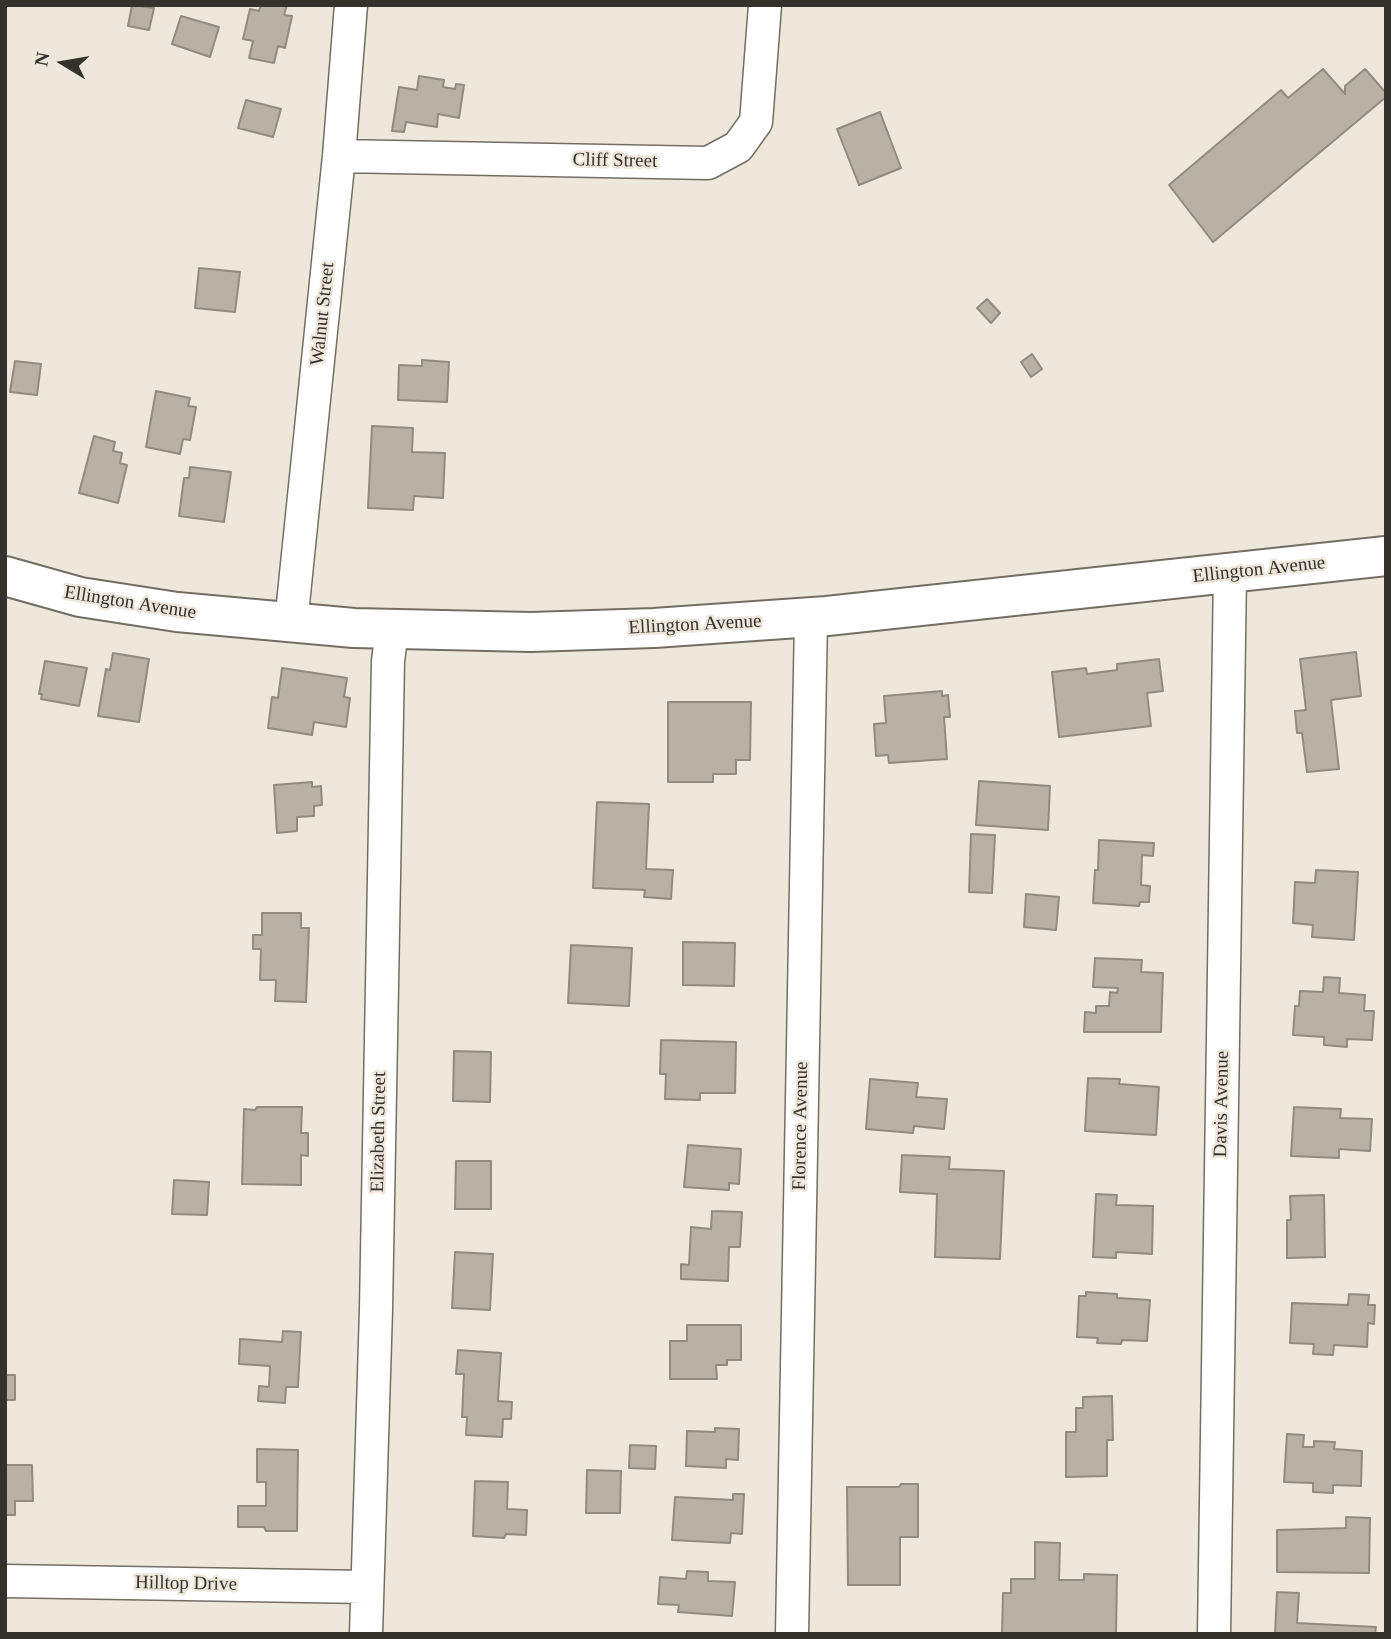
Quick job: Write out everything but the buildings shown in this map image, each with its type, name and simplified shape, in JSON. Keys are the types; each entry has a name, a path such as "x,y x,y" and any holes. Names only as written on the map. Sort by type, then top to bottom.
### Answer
{"street":[{"name":"Walnut Street","path":"291,622 339,156 351,5"},
{"name":"Cliff Street","path":"339,156 708,163 738,147 757,122 765,5"},
{"name":"Ellington Avenue","path":"5,576 56,591 120,604 291,622 392,630 591,630 810,618 919,608 1386,556"},
{"name":"Davis Avenue","path":"1214,1634 1230,573"},
{"name":"Florence Avenue","path":"792,1634 810,618"},
{"name":"Elizabeth Street","path":"366,1634 376,1296 388,660 392,630"},
{"name":"Hilltop Drive","path":"5,1581 366,1587"}]}
